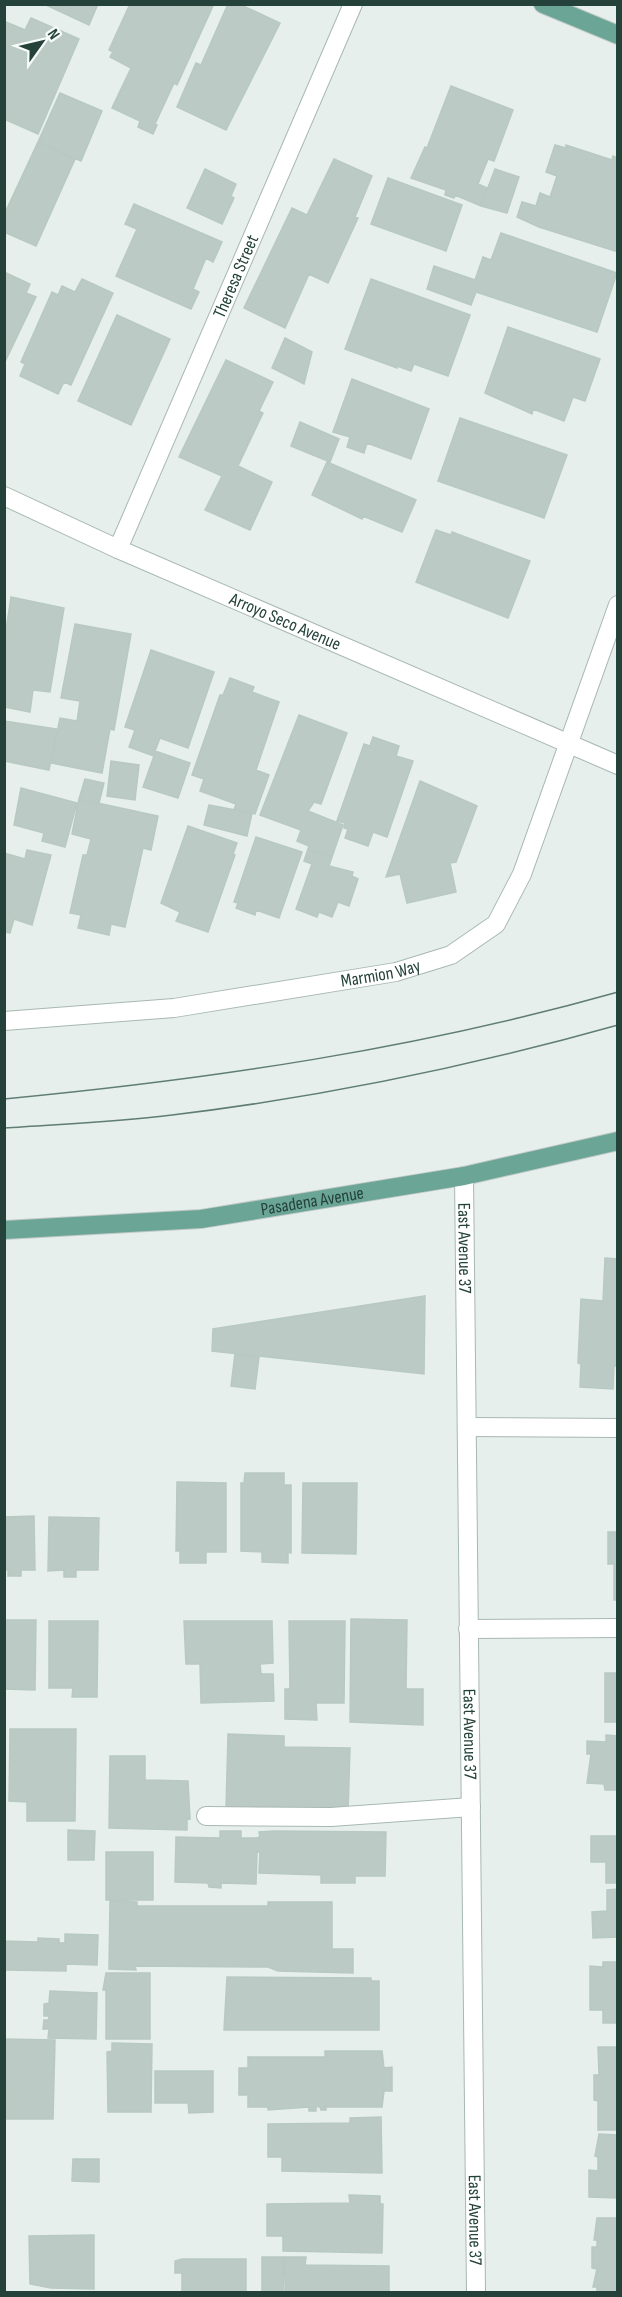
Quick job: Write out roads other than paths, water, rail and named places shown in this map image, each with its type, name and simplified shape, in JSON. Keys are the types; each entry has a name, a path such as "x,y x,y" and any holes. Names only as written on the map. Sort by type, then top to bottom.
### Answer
{"main road":[{"path":"543,4 618,35"},
{"name":"Pasadena Avenue","path":"4,1230 201,1219 464,1176 618,1141"}],"street":[{"name":"Theresa Street","path":"118,549 352,4"},
{"name":"Arroyo Seco Avenue","path":"4,496 118,549 567,743"},
{"name":"Marmion Way","path":"4,1021 174,1008 396,972 451,955 496,924 522,874 618,605"},
{"path":"567,743 618,765"},
{"name":"East Avenue 37","path":"464,1176 476,2292"},
{"path":"467,1427 618,1428"},
{"path":"468,1629 618,1629"},
{"path":"206,1816 331,1817 471,1807"}],"tram line":[{"path":"4,1099 160,1082 390,1046 466,1030 618,992"},
{"path":"4,1128 151,1117 285,1099 453,1067 618,1025"}]}
